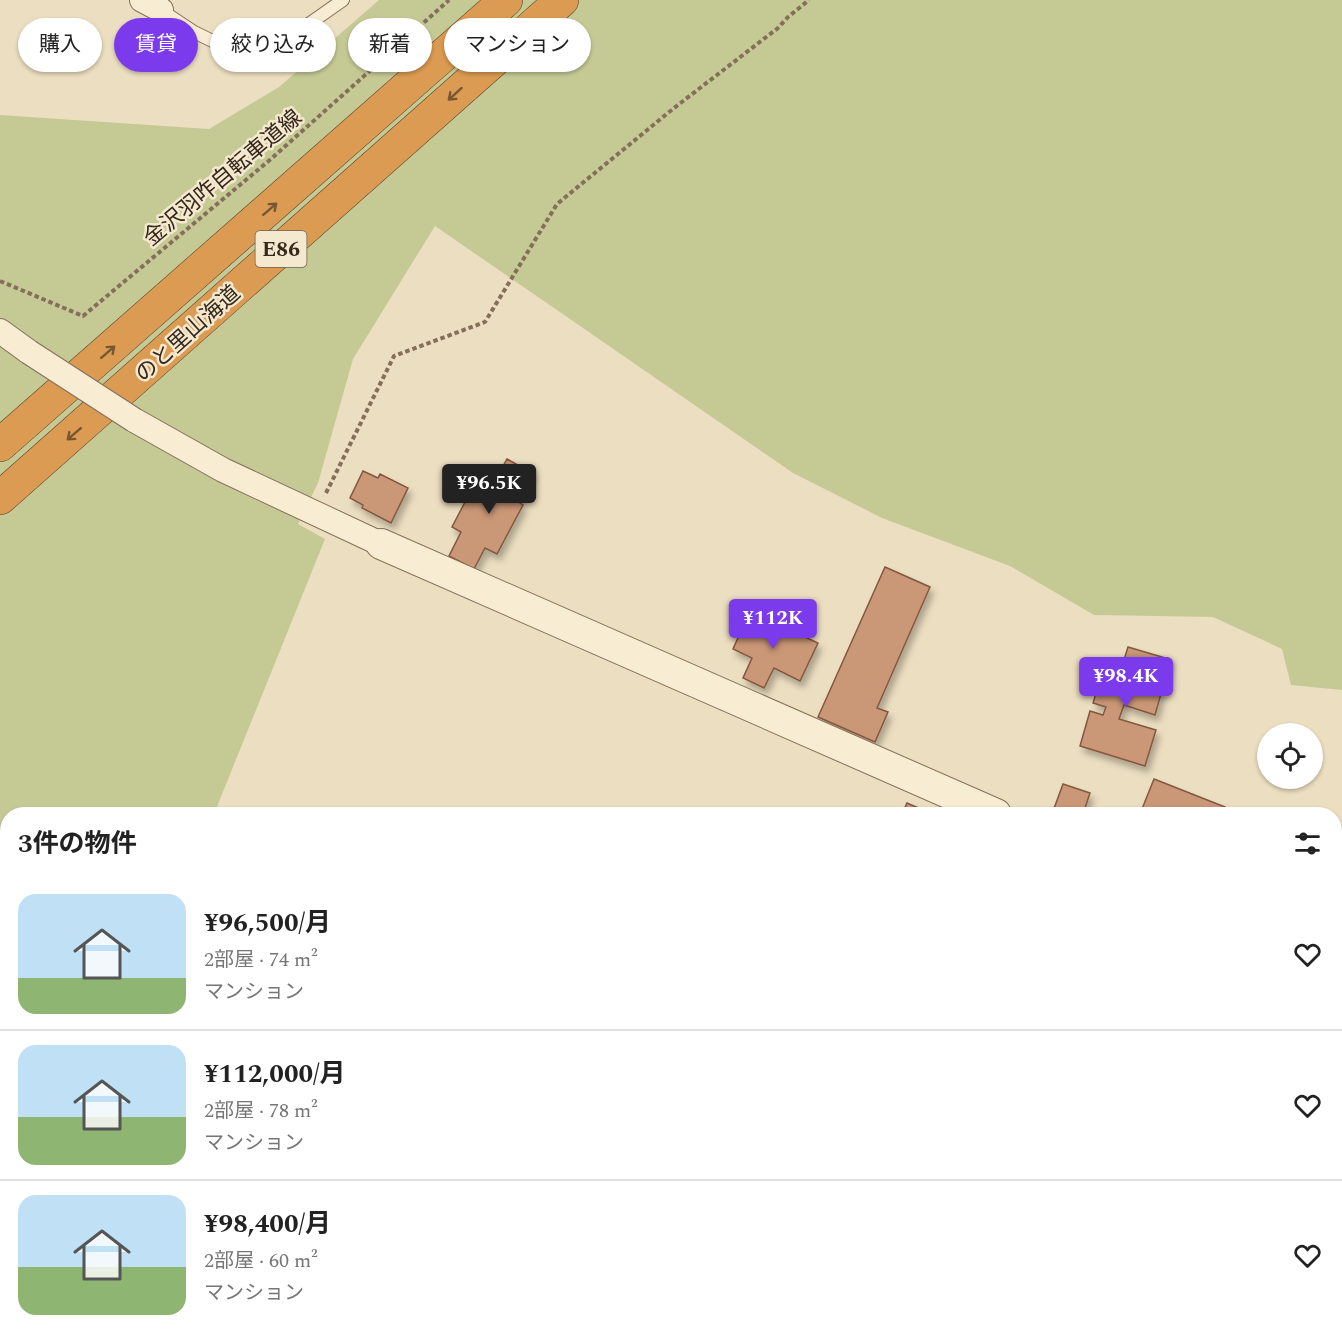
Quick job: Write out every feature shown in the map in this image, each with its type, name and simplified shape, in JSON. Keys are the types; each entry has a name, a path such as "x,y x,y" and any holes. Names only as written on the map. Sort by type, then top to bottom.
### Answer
{"highway":[{"name":"のと里山海道","path":"0,445 506,0"},
{"name":"のと里山海道","path":"0,498 562,0"}],"street":[{"path":"0,332 134,420 223,470 381,544 980,807"}],"lane":[{"path":"152,5 194,32 233,51 266,54 343,0"}],"path":[{"name":"金沢羽咋自転車道線","path":"0,281 83,316 271,159 449,0"},
{"path":"315,514 394,356 485,322 557,204 674,108 778,28 809,0"}],"green space":[{"path":"379,0 1342,0 1342,690 1291,685 1282,649 1213,617 1094,615 1010,566 882,518 793,473 435,226 353,359 318,483 298,524 325,539 217,807 0,807 0,115 209,129 279,87 296,72 336,72 336,37 348,27 348,72 432,72 432,18 358,18"}],"building":[{"path":"507,459 532,473 517,501 523,505 497,554 485,548 474,569 449,556 461,532 452,527 475,483 489,491"},
{"path":"363,471 378,478 380,474 408,488 391,523 362,508 363,505 350,498"},
{"path":"885,567 930,587 877,708 888,712 875,742 818,717"},
{"path":"750,611 818,643 800,681 774,668 764,688 743,678 752,658 733,649"},
{"path":"1128,647 1169,659 1162,682 1144,676 1141,683 1162,690 1155,715 1124,705 1119,719 1156,730 1145,766 1080,746 1090,711 1103,715 1106,707 1093,703 1103,671 1119,676"},
{"path":"1154,779 1225,807 1143,807"},
{"path":"1063,784 1090,793 1085,807 1055,807"}]}
